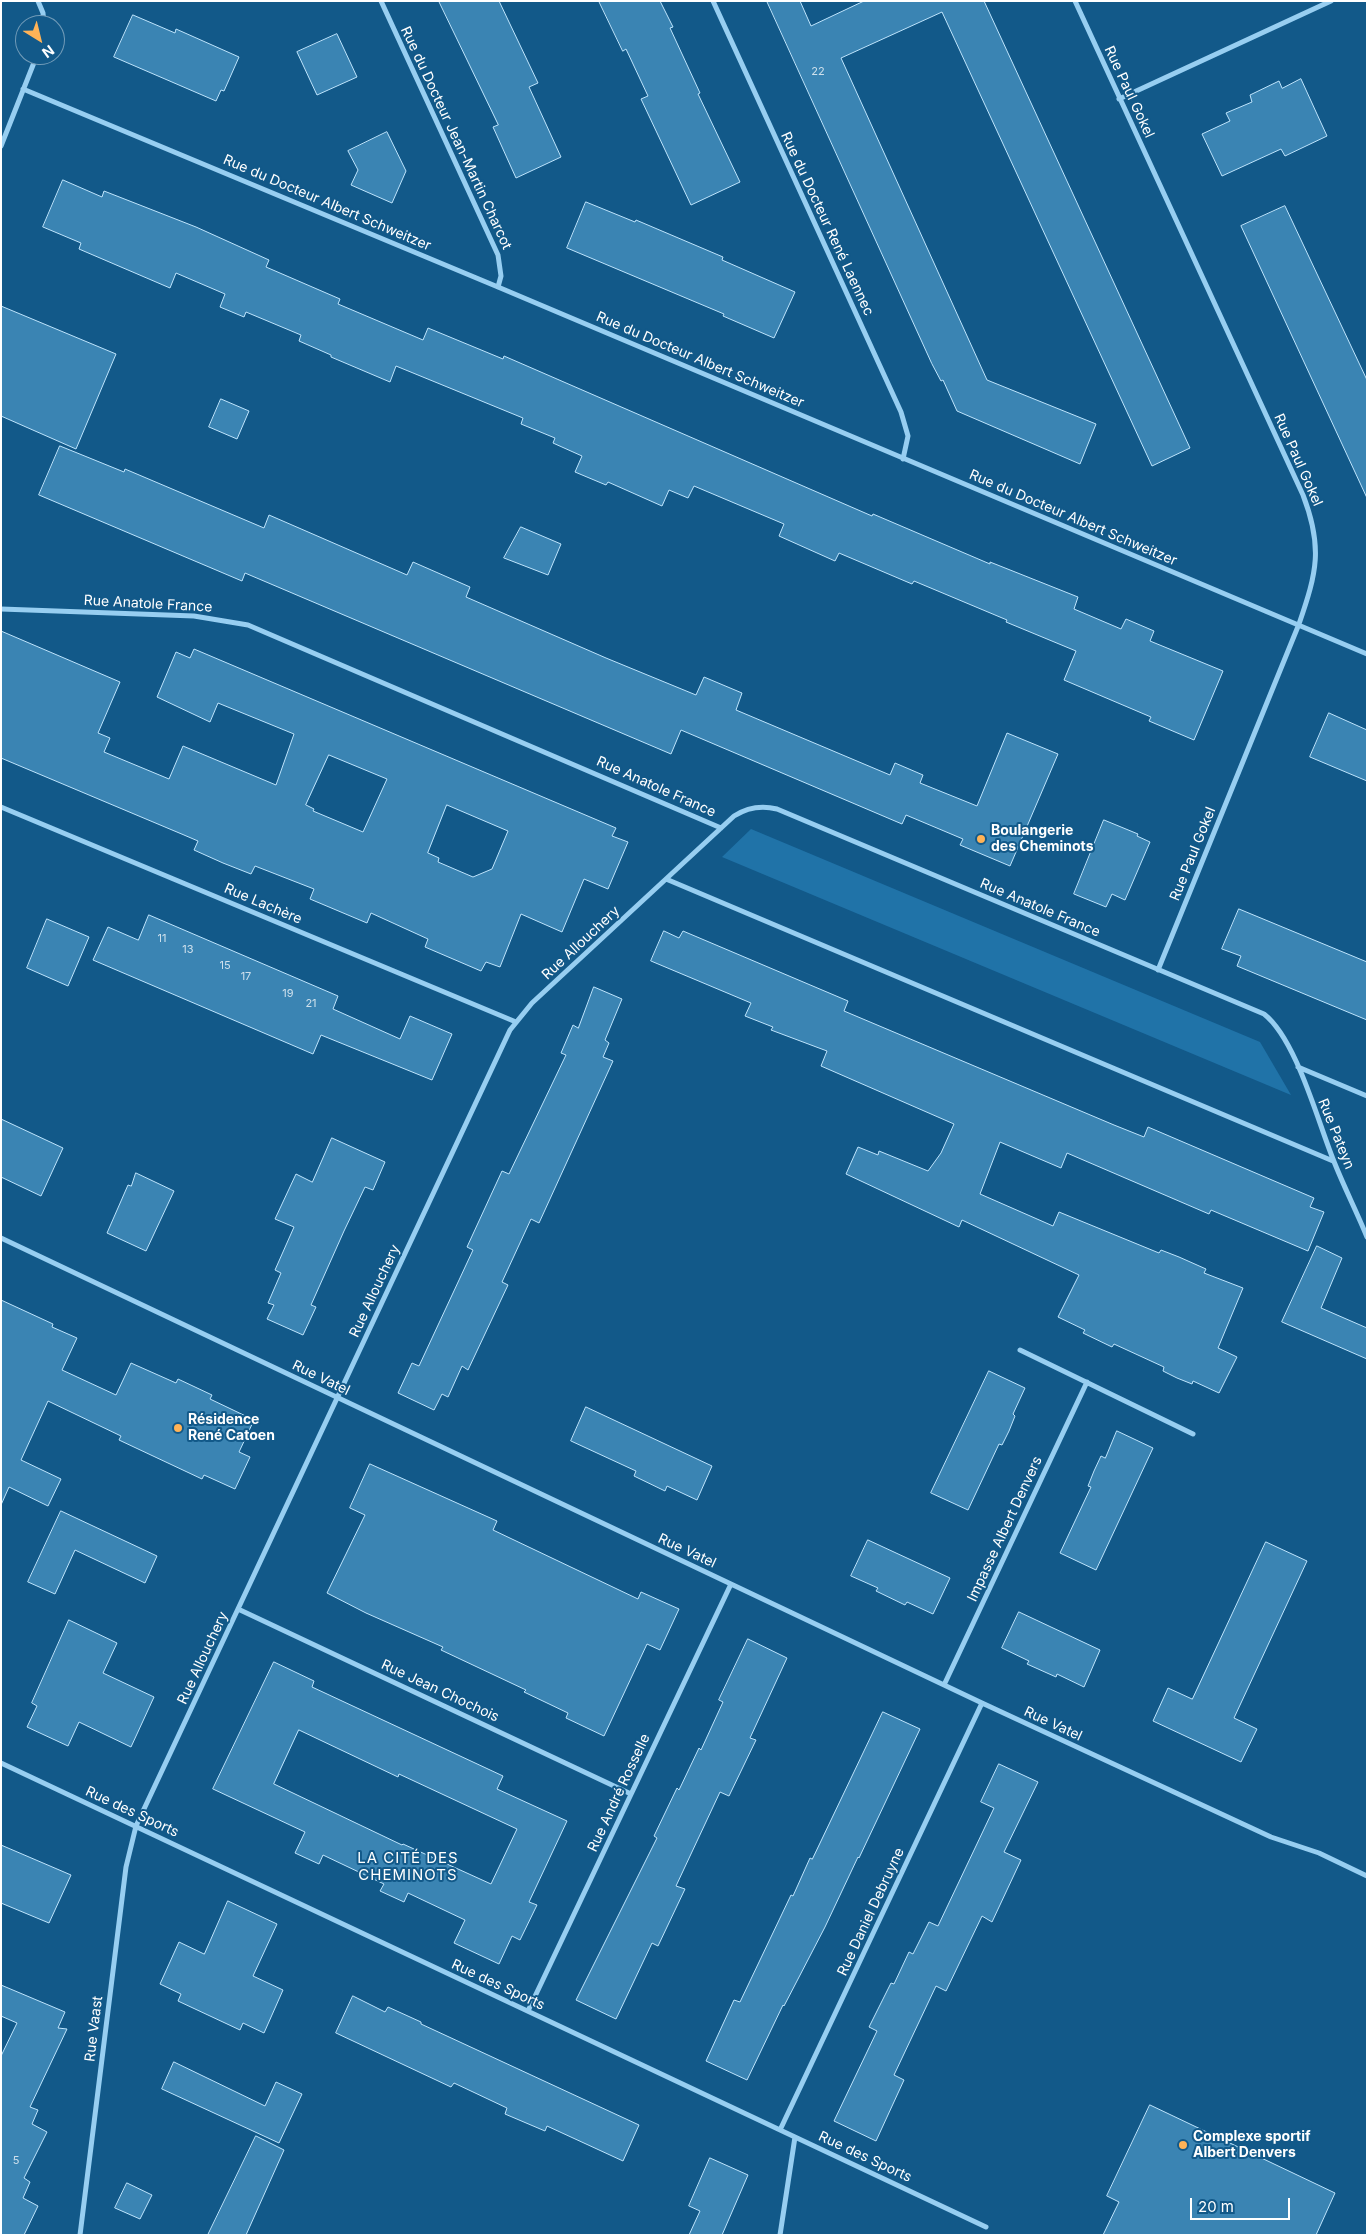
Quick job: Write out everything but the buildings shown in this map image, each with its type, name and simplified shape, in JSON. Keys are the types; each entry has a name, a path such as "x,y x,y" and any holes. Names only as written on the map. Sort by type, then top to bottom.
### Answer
{"street":[{"path":"38,1 43,15"},
{"name":"Rue du Docteur Jean-Martin Charcot","path":"381,1 498,255 501,276 498,287"},
{"name":"Rue du Docteur René Laennec","path":"713,1 901,412 908,436 903,459"},
{"name":"Rue Paul Gokel","path":"1074,1 1308,509 1316,543 1316,561 1309,594 1299,624 1158,970"},
{"path":"1120,98 1330,1"},
{"path":"1,146 32,65"},
{"name":"Rue du Docteur Albert Schweitzer","path":"23,89 498,287 1367,654"},
{"name":"Rue Anatole France","path":"1,609 194,616 248,624 721,828 741,812 758,807 777,809 1264,1014 1278,1025 1298,1066"},
{"name":"Rue Lachère","path":"1,807 516,1022"},
{"name":"Rue Allouchery","path":"136,1826 504,1041 516,1022 532,1003 721,828"},
{"path":"666,879 1334,1161"},
{"path":"1298,1066 1367,1096"},
{"name":"Rue Pateyn","path":"1298,1066 1334,1161 1367,1236"},
{"name":"Rue Vatel","path":"1,1238 982,1703 1271,1837 1312,1850 1367,1876"},
{"path":"1020,1350 1193,1434"},
{"name":"Impasse Albert Denvers","path":"944,1685 1087,1382"},
{"name":"Rue André Rosselle","path":"528,2012 731,1584"},
{"name":"Rue Jean Chochois","path":"238,1609 631,1794"},
{"name":"Rue Daniel Debruyne","path":"780,2130 982,1703"},
{"name":"Rue des Sports","path":"1,1763 986,2227"},
{"name":"Rue Vaast","path":"80,2235 124,1875 129,1847 136,1826"},
{"path":"780,2235 796,2137"}],"shaded area":[{"path":"751,829 1260,1042 1291,1095 722,857"}],"place":[{"name":"Boulangerie des Cheminots","path":"981,839"},
{"name":"Résidence René Catoen","path":"178,1428"},
{"name":"Complexe sportif Albert Denvers","path":"1183,2145"}],"district":[{"name":"LA CITÉ DES CHEMINOTS","path":"408,1866"}]}
